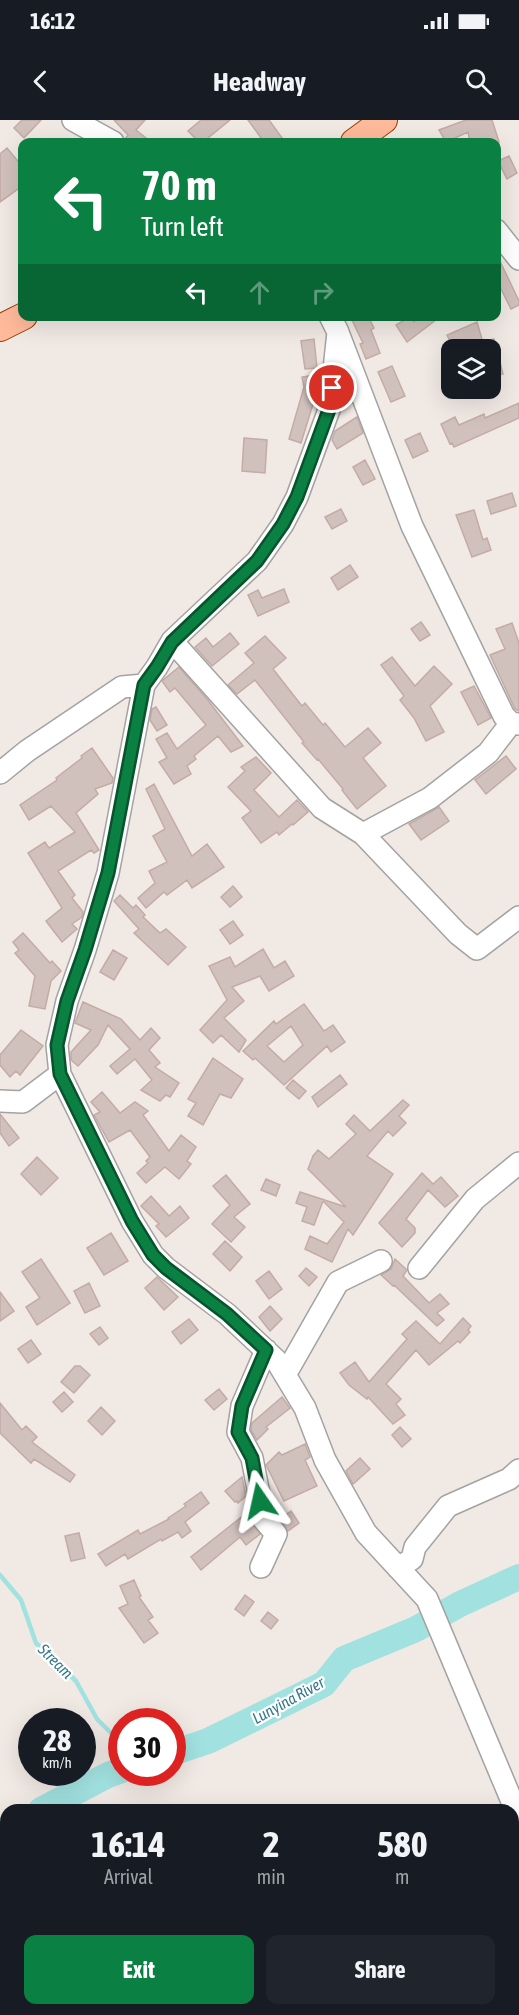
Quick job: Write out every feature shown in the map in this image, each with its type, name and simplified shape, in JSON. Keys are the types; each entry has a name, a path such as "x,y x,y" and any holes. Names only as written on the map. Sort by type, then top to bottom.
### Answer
{"main road":[{"path":"359,138 384,120"},
{"path":"0,328 18,319"}],"street":[{"path":"73,120 106,138"},
{"path":"501,236 519,259"},
{"path":"334,324 330,407 297,497 283,524 257,561 172,642 144,685 108,873 67,1001 57,1045 60,1074 132,1221 153,1255 166,1268 227,1314 276,1360 305,1408 325,1461 366,1533 427,1599 459,1673 510,1773 516,1804"},
{"path":"334,324 412,526 504,716 515,723 488,753 430,798 363,834"},
{"path":"172,642 322,808 363,834 458,934 477,949 519,917"},
{"path":"0,772 122,687 144,685"},
{"path":"3,1105 23,1102 60,1074"},
{"path":"419,1268 475,1199 519,1162"},
{"path":"285,1376 338,1282 381,1262"},
{"path":"261,1567 276,1534 264,1520 252,1458 238,1432 242,1406 266,1350"},
{"path":"398,1568 412,1559 415,1547 448,1506 509,1479 519,1470"}],"building":[{"path":"22,120 41,120 24,138 14,128"},
{"path":"114,120 145,120 136,130 146,138 126,138 128,135"},
{"path":"201,120 230,120 208,138 195,138 188,131"},
{"path":"248,120 269,120 282,138 261,138"},
{"path":"466,120 492,120 498,138 469,138 468,132 455,138 444,138 439,130"},
{"path":"7,148 18,161 18,189 0,202 0,154"},
{"path":"509,156 517,173 507,179 501,167 501,160"},
{"path":"501,263 519,301 519,305 511,309 501,289"},
{"path":"352,321 370,321 374,328 371,330 380,353 366,359 360,344 363,343"},
{"path":"403,321 434,321 407,342 396,325"},
{"path":"477,322 482,339 449,339 447,335"},
{"path":"314,339 317,368 305,369 301,341"},
{"path":"392,366 405,396 391,402 378,372"},
{"path":"314,375 317,391 301,443 289,439 304,387 302,377"},
{"path":"519,403 519,418 454,447 452,443 450,444 441,424 455,417 459,425 484,414 485,418"},
{"path":"357,417 363,433 337,449 332,440 335,431"},
{"path":"420,433 428,451 413,458 405,440"},
{"path":"244,438 267,440 265,473 242,471"},
{"path":"365,460 375,479 363,485 353,467"},
{"path":"512,493 516,506 491,514 487,501"},
{"path":"341,509 347,521 332,529 325,517"},
{"path":"474,510 483,540 487,538 491,550 472,557 456,515"},
{"path":"350,565 358,577 338,590 331,578"},
{"path":"284,589 289,602 258,616 248,595 258,590 262,598"},
{"path":"421,622 430,635 420,641 411,629"},
{"path":"512,623 519,643 519,711 515,709 490,655 505,649 496,629"},
{"path":"230,633 239,644 212,666 195,647 206,638 213,647"},
{"path":"265,636 286,658 273,669 302,706 305,703 345,747 368,728 381,743 363,758 386,786 357,809 318,759 302,743 304,742 255,680 237,694 228,685 254,663 245,653"},
{"path":"392,657 415,686 434,666 452,684 430,706 444,732 426,741 414,718 400,700 404,696 381,665"},
{"path":"179,667 243,746 231,752 218,736 194,756 196,759 187,766 191,774 174,784 159,762 167,758 156,739 167,733 177,749 206,725 175,688 170,692 162,681"},
{"path":"474,686 491,718 478,725 461,692"},
{"path":"156,707 167,725 157,731 150,720 152,709"},
{"path":"92,748 113,778 112,783 95,789 98,794 76,813 99,850 94,853 91,850 58,871 75,895 72,898 83,912 82,917 72,924 77,929 62,942 46,921 62,908 28,853 45,842 49,848 75,832 51,806 29,820 20,805 57,780 56,778"},
{"path":"506,756 516,769 486,794 475,780"},
{"path":"256,757 271,773 254,790 279,817 297,800 308,812 279,835 277,832 261,843 242,818 251,811 228,787 245,771 241,767"},
{"path":"154,784 192,856 207,844 224,867 192,888 187,880 167,895 164,892 146,908 138,898 155,883 149,871 167,862 153,836 165,829 146,789"},
{"path":"439,807 449,821 421,840 409,824"},
{"path":"233,886 242,897 230,907 221,897"},
{"path":"120,895 133,908 136,905 145,915 143,917 160,933 166,929 186,947 168,965 134,933 139,929 114,901"},
{"path":"233,921 243,935 230,944 220,930"},
{"path":"23,933 50,963 52,961 61,971 51,981 45,1009 29,1006 35,976 15,953 19,950 13,942"},
{"path":"263,949 274,968 285,961 294,976 269,991 260,976 232,987 244,1001 224,1018 246,1040 239,1052 221,1035 213,1043 200,1030 227,1000 209,966 230,957 235,967"},
{"path":"113,950 127,958 114,980 100,972"},
{"path":"83,1002 121,1019 140,1040 151,1028 160,1038 149,1050 160,1063 155,1067 179,1083 170,1097 166,1095 160,1101 141,1090 152,1080 135,1059 117,1074 110,1066 130,1049 108,1025 98,1045 78,1066 71,1060 71,1052 91,1030 75,1023"},
{"path":"304,1004 324,1031 333,1025 345,1042 331,1052 327,1046 284,1085 255,1058 253,1060 243,1051 274,1021 276,1024","holes":["291,1026 303,1045 284,1062 267,1046"]},
{"path":"21,1030 43,1046 20,1075 16,1071 10,1077 0,1065 0,1055"},
{"path":"213,1058 243,1079 231,1098 220,1094 203,1125 188,1116 196,1103 188,1099"},
{"path":"340,1075 347,1084 318,1107 312,1097"},
{"path":"293,1080 306,1091 299,1099 286,1088"},
{"path":"102,1092 120,1113 135,1102 148,1111 143,1115 169,1151 181,1135 196,1147 187,1161 191,1164 179,1179 165,1167 146,1183 137,1173 148,1163 146,1161 150,1157 130,1130 109,1142 94,1115 100,1112 91,1102"},
{"path":"403,1100 409,1105 399,1116 406,1123 393,1136 388,1131 367,1156 393,1174 353,1235 348,1229 332,1262 305,1249 310,1236 327,1244 344,1222 323,1201 314,1225 302,1221 307,1207 296,1203 300,1192 346,1207 308,1169 313,1156 318,1150 329,1159 356,1134 346,1124 354,1115 370,1131"},
{"path":"0,1114 19,1138 9,1146 0,1133"},
{"path":"37,1157 58,1178 41,1195 21,1174"},
{"path":"422,1173 433,1184 441,1177 458,1196 445,1207 428,1190 406,1219 415,1228 415,1233 402,1247 379,1223"},
{"path":"226,1175 250,1204 234,1217 245,1227 231,1242 212,1224 230,1205 213,1186"},
{"path":"266,1179 280,1185 276,1196 261,1190"},
{"path":"151,1196 169,1216 180,1206 189,1218 166,1237 156,1226 159,1224 141,1206"},
{"path":"111,1233 128,1261 104,1275 87,1248"},
{"path":"225,1241 242,1257 230,1271 213,1254"},
{"path":"41,1259 70,1303 37,1325 26,1307 40,1298 22,1272"},
{"path":"395,1259 407,1270 403,1276 429,1303 440,1294 449,1304 437,1313 444,1320 437,1326 381,1275 391,1269"},
{"path":"306,1268 317,1277 309,1286 299,1276"},
{"path":"269,1271 282,1289 269,1299 256,1281"},
{"path":"157,1277 178,1297 164,1310 145,1288"},
{"path":"89,1283 100,1306 85,1313 74,1291"},
{"path":"0,1292 14,1311 0,1321"},
{"path":"270,1306 282,1319 270,1331 259,1317"},
{"path":"463,1318 471,1326 468,1330 470,1332 460,1343 458,1341 429,1365 416,1350 386,1384 401,1399 396,1404 405,1415 393,1424 368,1397 367,1399 349,1385 340,1373 355,1362 369,1382 407,1339 402,1334 416,1321 440,1344"},
{"path":"189,1319 198,1330 181,1344 172,1332"},
{"path":"100,1327 108,1338 99,1345 90,1334"},
{"path":"31,1340 41,1354 28,1363 18,1349"},
{"path":"75,1366 80,1366 90,1375 74,1393 61,1382"},
{"path":"219,1389 227,1399 214,1410 205,1400"},
{"path":"64,1392 73,1402 62,1412 53,1402"},
{"path":"282,1397 290,1408 266,1427 268,1429 257,1440 251,1430 252,1423"},
{"path":"0,1403 22,1430 26,1426 37,1437 32,1442 75,1475 70,1482 34,1459 31,1463 0,1433"},
{"path":"101,1407 115,1421 102,1435 88,1421"},
{"path":"400,1427 411,1439 402,1447 392,1435"},
{"path":"305,1444 310,1457 305,1460 317,1486 284,1501 266,1465 279,1452 282,1455"},
{"path":"360,1458 370,1469 353,1484 346,1471"},
{"path":"242,1477 246,1496 238,1503 225,1491"},
{"path":"201,1492 209,1503 185,1522 191,1531 182,1538 178,1532 162,1541 161,1539 128,1559 125,1554 106,1566 98,1554 138,1530 140,1534 169,1519"},
{"path":"249,1511 252,1523 260,1534 246,1545 240,1537 201,1570 191,1557"},
{"path":"291,1511 299,1523 288,1531 280,1519"},
{"path":"79,1533 85,1558 71,1561 65,1536"},
{"path":"134,1580 141,1596 139,1597 153,1617 148,1620 158,1633 144,1643 119,1608 128,1604 120,1586"},
{"path":"245,1595 254,1602 244,1616 235,1609"},
{"path":"268,1612 278,1620 271,1629 261,1621"}],"waterway":[{"name":"Stream","path":"0,1575 21,1600 36,1643 76,1681 97,1719 108,1730"},
{"name":"Lunyina River","path":"186,1748 208,1741 324,1684 344,1659 416,1629 460,1604 519,1577"},
{"name":"Stream","path":"186,1743 208,1741"},
{"name":"Lunyina River","path":"52,1804 108,1775"}],"route":[{"path":"260,1501 252,1458 238,1432 242,1406 266,1350 227,1314 166,1268 153,1255 132,1221 60,1074 57,1045 67,1001 108,873 144,685 172,642 257,561 283,524 297,497 330,407 332,388"}]}
